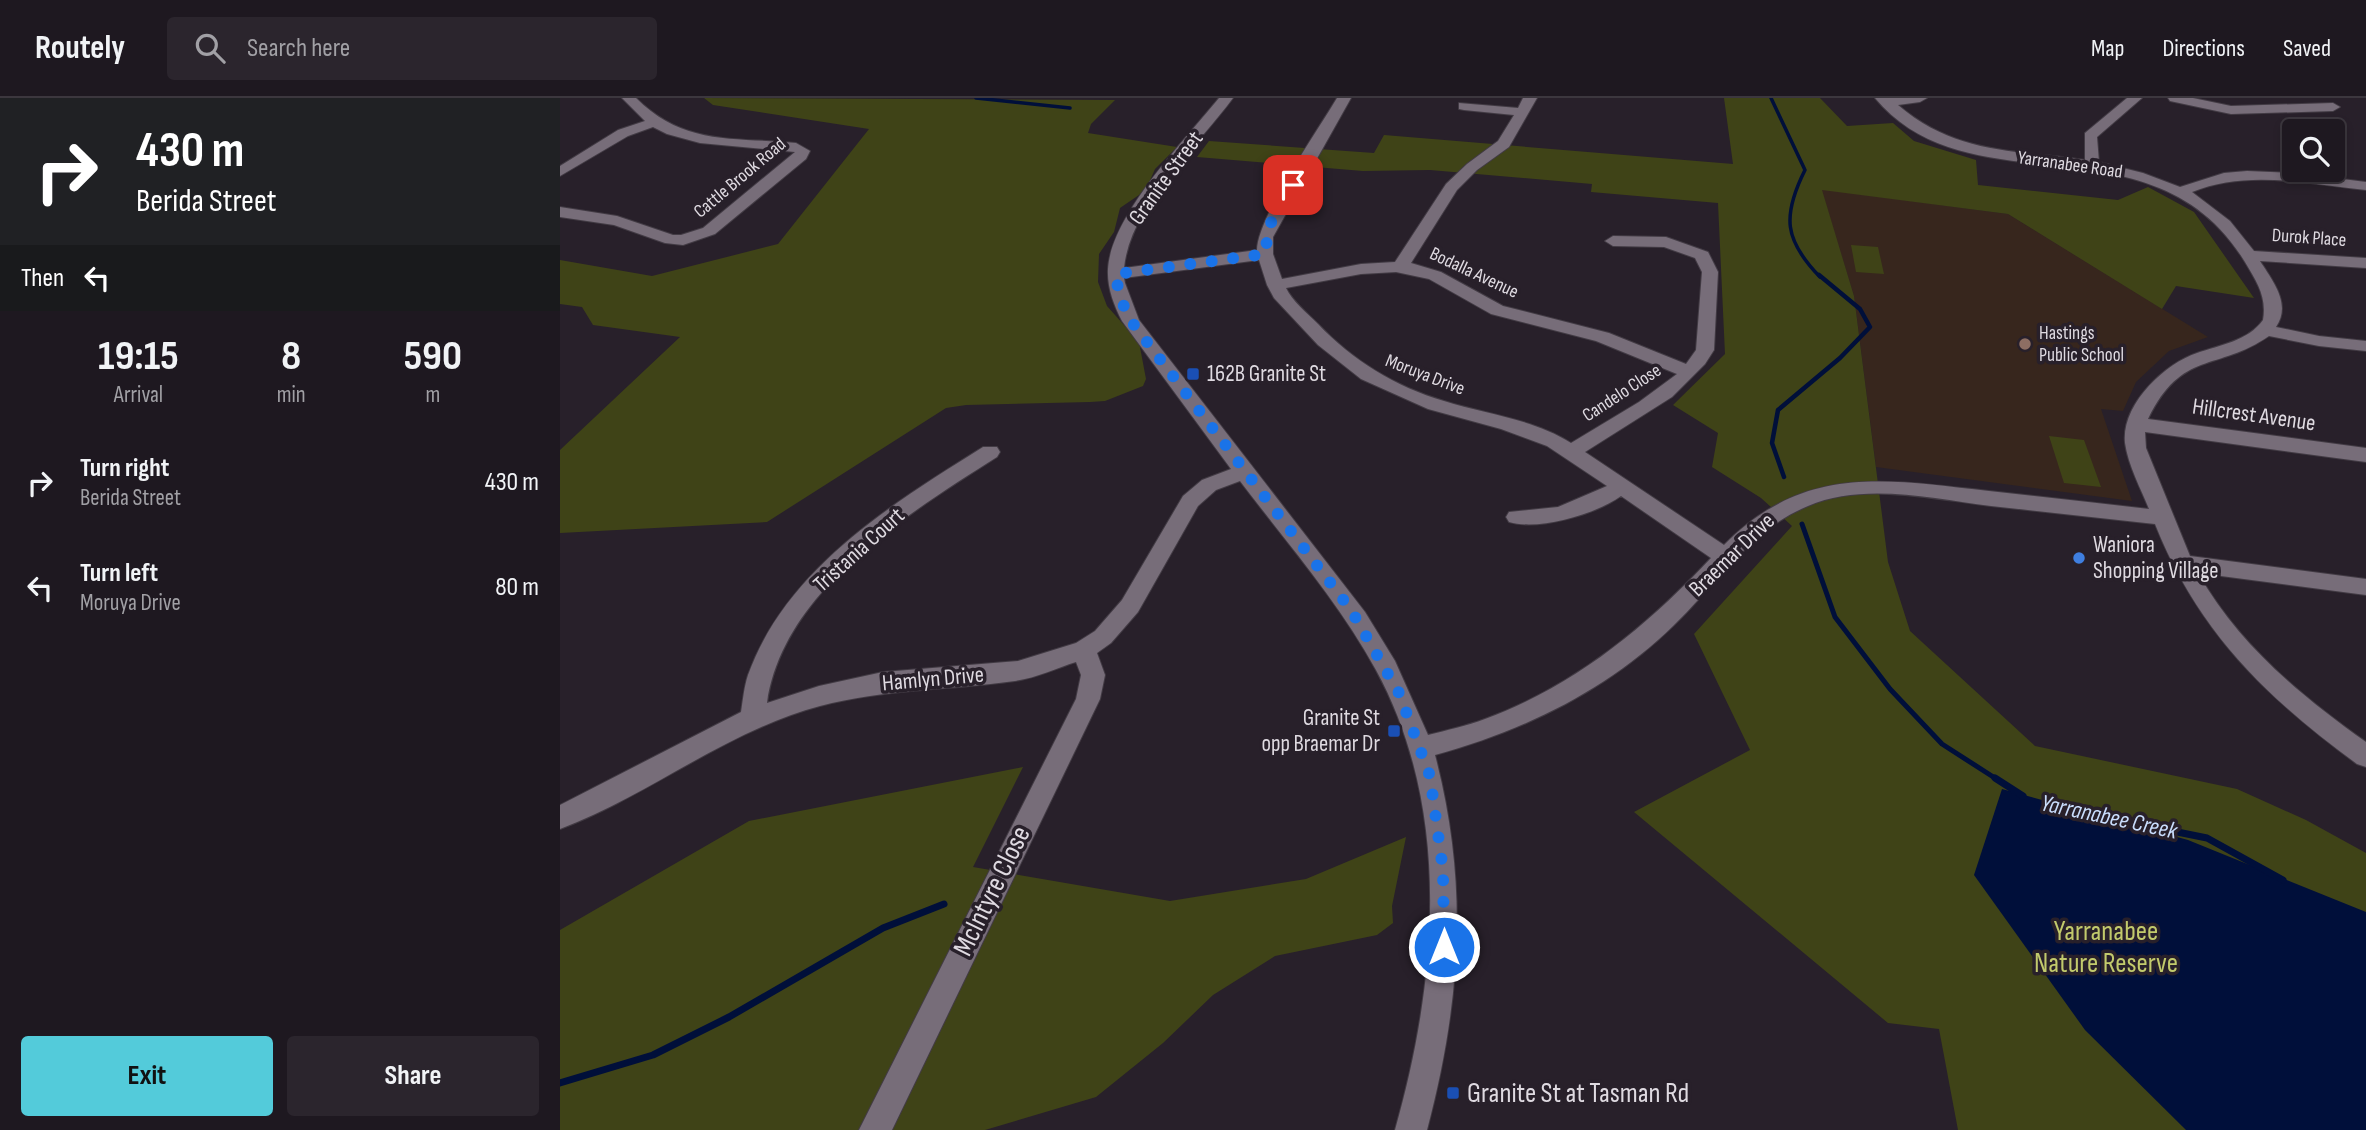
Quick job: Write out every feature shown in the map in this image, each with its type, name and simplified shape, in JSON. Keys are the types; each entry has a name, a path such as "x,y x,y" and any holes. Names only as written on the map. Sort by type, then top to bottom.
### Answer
{"street":[{"name":"Cattle Brook Road","path":"560,212 617,221 671,240 698,236 709,231 801,156 803,151 796,147 673,132 654,122 629,98"},
{"name":"Granite Street","path":"1226,98 1132,221 1120,246 1116,274 1119,296 1131,321 1351,610 1399,693 1422,748 1430,776 1443,870 1444,947 1422,1095 1411,1130"},
{"path":"1116,274 1265,254 1269,226 1344,98"},
{"path":"1400,267 1451,187 1504,144 1530,98"},
{"path":"1884,100 1920,98"},
{"path":"2092,164 2090,136 2134,98"},
{"path":"2175,98 2231,110 2333,107"},
{"name":"Yarranabee Road","path":"1884,100 1915,127 1957,148 1990,155 2092,164 2180,192 2223,221 2249,255 2274,304 2273,320 2266,330"},
{"path":"1464,106 1522,112"},
{"path":"560,172 623,133 654,122"},
{"path":"2180,192 2213,178 2235,176 2366,186"},
{"name":"Candelo Close","path":"1572,450 1675,386 1701,359 1705,350 1710,272 1702,256 1679,245 1649,241 1614,241"},
{"name":"Moruya Drive","path":"1265,254 1275,285 1288,304 1324,341 1367,375 1435,405 1532,432 1572,450 1725,556"},
{"name":"Durok Place","path":"2249,255 2366,263"},
{"name":"Bodalla Avenue","path":"1275,285 1400,267 1435,274 1496,310 1606,338 1689,372"},
{"path":"2366,346 2319,341 2266,330 2248,342 2193,360 2178,368 2154,392 2136,424 2133,435 2183,563 2206,606 2244,654 2332,732 2366,756"},
{"name":"Hillcrest Avenue","path":"2136,424 2366,455"},
{"name":"Tristania Court","path":"752,718 760,676 781,631 826,574 884,523 934,486 990,452"},
{"name":"Hamlyn Drive","path":"560,817 581,809 752,718 818,696 883,682 1018,671 1084,650 1103,637 1130,606 1189,501 1209,485 1244,472"},
{"path":"1516,517 1560,514 1607,496 1623,485"},
{"name":"Braemar Drive","path":"1422,748 1492,727 1589,678 1660,627 1725,556 1765,518 1818,493 1861,486 1931,491 2164,518"},
{"path":"2183,563 2366,587"},
{"name":"McIntyre Close","path":"875,1130 1088,699 1093,675 1084,650"}],"shaded area":[{"name":"Hastings Public School","path":"1821,189 2008,214 2208,337 2169,351 2136,382 2123,411 2101,409 2132,501 1876,467 1854,296"}],"green space":[{"path":"704,98 1115,100 1091,124 1088,133 1177,147 1155,169 1148,185 1139,195 1120,208 1114,232 1099,254 1098,282 1107,306 1139,342 1146,379 1143,386 1105,401 966,405 946,408 767,522 560,533 560,450 680,337 593,325 582,307 560,304 560,260 652,276 778,244 869,129 713,105"},
{"name":"Yarranabee Nature Reserve","path":"1724,98 1820,98 1847,126 1893,123 1914,141 1976,160 1978,185 2118,200 2148,187 2194,212 2254,298 2176,286 2162,309 2008,214 1822,190 1854,296 1888,562 1910,631 2035,746 2237,789 2306,820 2366,853 2366,1130 1958,1130 1939,1029 1888,1023 1634,812 1750,750 1694,634 1792,526 1761,498 1712,467 1718,433 1673,405 1725,354 1718,203 1591,192 1592,184 1430,170 1363,171 1197,157 1209,141 1374,153 1384,135 1733,164"},
{"path":"1851,245 1878,247 1884,274 1856,272"},
{"path":"2049,436 2084,440 2101,487 2064,483"},
{"path":"1023,767 973,867 1170,901 1306,879 1406,837 1392,906 1393,923 1377,935 1275,956 1213,995 1163,1043 1096,1097 985,1130 560,1130 560,930 749,821"}],"water":[{"path":"2002,789 2188,840 2366,912 2366,1130 2186,1130 2085,1030 1974,875"}],"waterway":[{"path":"976,98 1070,108"},
{"name":"Yarranabee Creek","path":"1771,98 1805,170 1790,214 1793,239 1808,264 1820,277"},
{"name":"Yarranabee Creek","path":"1784,477 1772,443 1778,410 1840,358 1870,327 1860,309 1819,275"},
{"name":"Yarranabee Creek","path":"1802,524 1835,617 1890,689 1942,744 1998,780"},
{"name":"Yarranabee Creek","path":"1995,778 2023,796"},
{"name":"Yarranabee Creek","path":"2103,817 2207,838 2283,880"},
{"path":"560,1083 653,1055 729,1017 883,928 944,904"}],"place":[{"name":"Hastings Public School","path":"2025,344"},
{"name":"162B Granite St","path":"1193,374"},
{"name":"Waniora Shopping Village","path":"2079,558"},
{"name":"Granite St opp Braemar Dr","path":"1394,731"},
{"name":"Granite St at Tasman Rd","path":"1453,1093"}],"route":[{"path":"1293,185 1269,226 1265,237 1265,254 1116,274 1119,296 1131,321 1351,610 1377,650 1399,693 1422,748 1430,776 1443,870 1444,947"}]}
